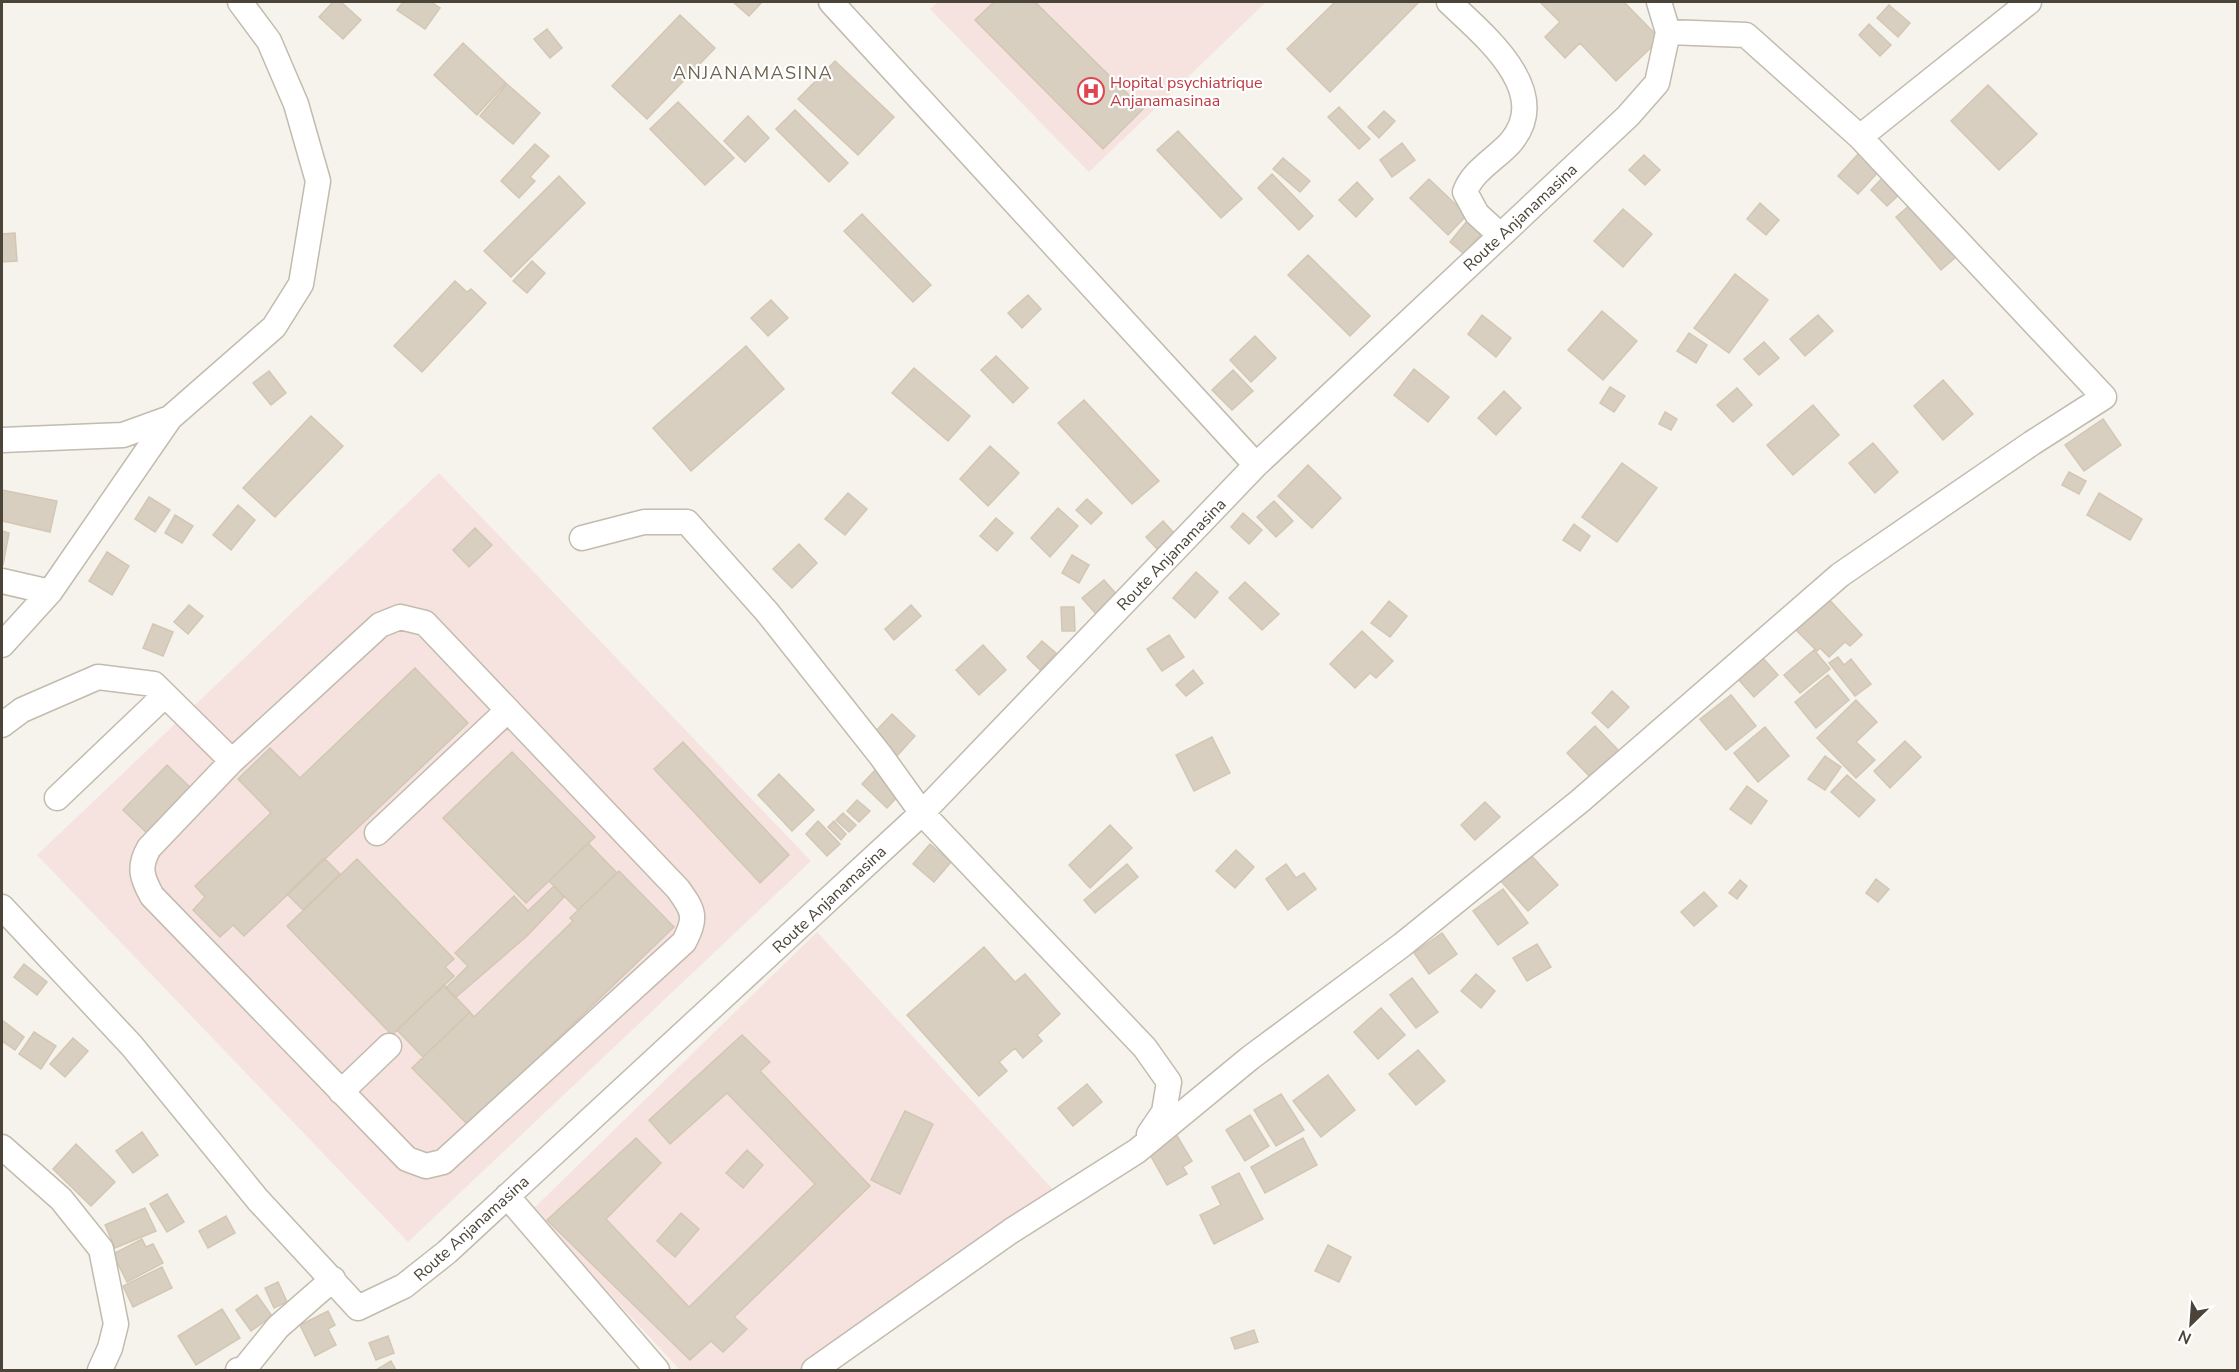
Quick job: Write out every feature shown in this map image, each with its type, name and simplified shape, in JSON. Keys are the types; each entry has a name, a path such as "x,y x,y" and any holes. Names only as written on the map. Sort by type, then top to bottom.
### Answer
{"street":[{"path":"2,645 50,592 170,418 274,327 301,284 310,242 318,181 296,104 269,41 240,2"},
{"path":"831,2 1256,465"},
{"path":"1449,2 1503,54 1522,88 1523,114 1512,140 1469,181 1465,192 1477,214 1500,235"},
{"path":"814,1371 1011,1232 1137,1151 1250,1058 1402,945 1580,801 1840,575 2032,442 2104,397 1860,137 1746,35 1668,32 1659,2"},
{"path":"1860,137 2029,2"},
{"name":"Route Anjanamasina","path":"2,907 132,1046 258,1200 358,1308 404,1286 447,1252 922,813 1256,465 1628,116 1657,83 1668,32"},
{"path":"2,440 123,435 170,418"},
{"path":"582,538 644,522 687,522 767,612 881,756 922,813 1145,1047 1169,1082 1164,1112 1137,1151"},
{"path":"2,582 50,592"},
{"path":"400,617 425,623 678,889 691,907 694,924 684,942 443,1162 426,1166 407,1159 152,896 141,877 143,859 149,848 232,761 380,625 400,617"},
{"path":"2,725 22,711 98,677 154,684 232,761"},
{"path":"57,798 165,695"},
{"path":"377,833 508,710"},
{"path":"341,1092 389,1046"},
{"path":"2,1147 61,1199 101,1249 116,1324 110,1348 100,1371"},
{"path":"507,1196 657,1371"},
{"path":"238,1371 244,1369 278,1327 333,1279"}],"shaded area":[{"name":"Hopital psychiatrique Anjanamasinaa","path":"938,2 1266,2 1089,172 930,9"},
{"path":"439,473 811,861 408,1242 37,855"},
{"path":"817,932 1058,1195 802,1370 680,1370 532,1210"}],"building":[{"path":"333,2 341,2 361,20 343,39 319,17"},
{"path":"403,2 431,2 440,8 425,29 397,10"},
{"path":"733,2 762,2 749,16"},
{"path":"994,2 1035,2 1143,109 1103,149 975,20"},
{"path":"1335,2 1419,2 1330,92 1287,49"},
{"path":"1540,2 1624,2 1660,39 1616,81 1580,43 1565,58 1545,37 1560,22"},
{"path":"1889,5 1910,23 1898,37 1877,18"},
{"path":"680,15 715,48 647,119 612,86"},
{"path":"1869,24 1891,45 1880,56 1859,35"},
{"path":"547,29 562,48 550,58 534,39"},
{"path":"463,43 506,83 477,115 434,75"},
{"path":"835,61 894,117 858,155 798,99"},
{"path":"507,84 540,113 513,144 480,116"},
{"path":"1988,85 2037,134 1999,170 1951,121"},
{"path":"678,102 734,158 705,185 650,129"},
{"path":"1339,107 1370,139 1359,149 1328,117"},
{"path":"795,110 848,163 829,182 776,129"},
{"path":"1384,111 1395,121 1379,138 1368,127"},
{"path":"748,116 769,138 745,162 724,141"},
{"path":"1178,131 1242,199 1221,218 1157,150"},
{"path":"1402,143 1415,160 1392,177 1380,160"},
{"path":"535,144 549,156 530,177 535,181 519,198 501,181"},
{"path":"1860,152 1880,170 1858,194 1838,176"},
{"path":"1644,155 1660,170 1645,185 1629,170"},
{"path":"1283,158 1310,181 1300,192 1273,169"},
{"path":"1272,174 1313,216 1299,230 1258,188"},
{"path":"559,176 585,203 511,277 484,251"},
{"path":"1884,176 1901,193 1887,206 1871,190"},
{"path":"1429,179 1467,215 1448,235 1410,198"},
{"path":"1357,182 1373,199 1356,217 1339,200"},
{"path":"1760,203 1779,220 1766,235 1747,219"},
{"path":"1911,204 1956,257 1941,270 1896,217"},
{"path":"1623,209 1652,234 1623,267 1594,241"},
{"path":"862,214 931,285 913,302 844,231"},
{"path":"1468,220 1483,232 1464,254 1450,242"},
{"path":"15,233 17,261 2,262 2,234"},
{"path":"1308,255 1370,316 1350,336 1288,275"},
{"path":"532,261 545,273 527,293 513,281"},
{"path":"1735,274 1768,300 1729,353 1694,328"},
{"path":"455,281 467,292 471,289 486,303 422,372 394,346"},
{"path":"1028,295 1041,309 1022,328 1008,313"},
{"path":"771,300 788,318 768,336 751,318"},
{"path":"1602,311 1637,341 1603,380 1568,350"},
{"path":"1482,315 1511,338 1496,357 1468,334"},
{"path":"1818,315 1833,331 1805,356 1790,339"},
{"path":"1689,333 1707,345 1696,363 1677,351"},
{"path":"1255,336 1276,358 1251,382 1230,360"},
{"path":"1764,342 1779,358 1759,375 1744,359"},
{"path":"746,346 784,389 691,471 653,428"},
{"path":"996,356 1028,388 1013,403 981,370"},
{"path":"914,368 970,416 948,441 892,393"},
{"path":"1414,369 1449,397 1428,422 1394,395"},
{"path":"1233,370 1253,391 1232,410 1212,390"},
{"path":"269,371 286,393 271,405 253,383"},
{"path":"1943,380 1973,414 1943,440 1914,406"},
{"path":"1610,387 1625,396 1614,412 1600,403"},
{"path":"1737,388 1752,405 1733,422 1717,405"},
{"path":"1504,391 1521,408 1496,435 1478,418"},
{"path":"1084,400 1159,481 1132,504 1058,423"},
{"path":"1813,405 1839,435 1793,475 1767,445"},
{"path":"1665,412 1677,419 1671,430 1659,424"},
{"path":"311,416 343,446 275,517 243,488"},
{"path":"2103,419 2121,445 2084,471 2065,445"},
{"path":"1873,443 1898,472 1875,493 1849,463"},
{"path":"990,446 1019,473 988,506 960,479"},
{"path":"1622,463 1657,488 1617,542 1582,517"},
{"path":"1308,465 1341,498 1312,528 1278,496"},
{"path":"2069,472 2086,481 2079,494 2062,485"},
{"path":"2,490 57,501 50,532 2,521"},
{"path":"848,493 867,509 845,535 825,519"},
{"path":"2099,493 2142,519 2130,540 2087,515"},
{"path":"149,497 170,510 155,532 135,519"},
{"path":"1087,499 1102,513 1091,524 1076,510"},
{"path":"1274,501 1293,521 1276,537 1257,517"},
{"path":"238,505 255,520 231,550 213,535"},
{"path":"1058,508 1078,526 1050,557 1031,538"},
{"path":"1243,513 1262,530 1249,544 1231,527"},
{"path":"175,515 193,526 182,543 165,533"},
{"path":"996,518 1013,533 997,551 980,536"},
{"path":"1163,521 1174,533 1157,549 1146,537"},
{"path":"1574,524 1590,536 1580,551 1563,540"},
{"path":"475,528 492,545 469,567 453,550"},
{"path":"2,531 9,533 3,565 2,565"},
{"path":"799,544 817,563 792,588 773,569"},
{"path":"107,552 129,566 112,595 89,581"},
{"path":"1072,555 1089,565 1079,583 1062,573"},
{"path":"1196,572 1218,592 1195,618 1173,598"},
{"path":"1104,580 1118,596 1096,614 1082,598"},
{"path":"1245,582 1279,614 1262,630 1229,598"},
{"path":"1826,596 1862,635 1850,646 1845,642 1829,657 1820,648 1817,651 1793,627"},
{"path":"1389,601 1407,616 1390,637 1371,623"},
{"path":"189,605 203,616 188,634 174,622"},
{"path":"911,605 921,616 894,640 885,629"},
{"path":"1061,607 1074,607 1075,631 1062,631"},
{"path":"153,624 173,632 163,656 143,648"},
{"path":"1362,631 1393,661 1376,678 1370,673 1355,688 1330,664"},
{"path":"1169,635 1184,657 1162,671 1147,649"},
{"path":"1042,641 1056,653 1040,670 1027,657"},
{"path":"983,645 1006,670 979,695 956,670"},
{"path":"1814,650 1830,669 1800,693 1784,675"},
{"path":"1762,657 1778,675 1754,697 1738,679"},
{"path":"1838,657 1844,665 1851,659 1871,684 1855,696 1829,663"},
{"path":"415,668 468,723 244,936 233,925 220,937 193,910 205,897 195,886 271,813 238,779 270,748 300,778"},
{"path":"1193,670 1203,683 1186,696 1176,685"},
{"path":"1828,675 1849,700 1816,728 1795,702"},
{"path":"1612,691 1629,707 1608,728 1592,713"},
{"path":"1731,695 1756,726 1726,750 1700,719"},
{"path":"1856,700 1877,722 1856,742 1875,760 1856,778 1817,738"},
{"path":"892,714 915,736 897,756 873,734"},
{"path":"1595,726 1621,753 1593,780 1567,753"},
{"path":"1765,727 1789,756 1758,782 1734,753"},
{"path":"1212,737 1230,773 1194,791 1176,755"},
{"path":"1905,741 1921,757 1890,788 1874,771"},
{"path":"683,742 789,855 760,883 654,769"},
{"path":"512,752 595,837 526,903 443,818"},
{"path":"1825,756 1841,767 1825,790 1808,779"},
{"path":"167,765 195,792 152,838 123,810"},
{"path":"877,768 902,792 887,808 862,784"},
{"path":"779,774 814,810 792,831 758,795"},
{"path":"1847,775 1875,800 1859,817 1831,792"},
{"path":"1747,786 1767,801 1751,824 1730,809"},
{"path":"857,800 870,811 859,822 847,811"},
{"path":"1485,802 1500,817 1475,840 1461,825"},
{"path":"843,813 856,825 849,832 836,820"},
{"path":"818,821 840,844 827,856 806,834"},
{"path":"834,821 846,834 841,840 828,827"},
{"path":"1110,825 1132,848 1090,888 1069,865"},
{"path":"588,843 617,873 578,910 549,881"},
{"path":"930,844 951,862 934,882 913,864"},
{"path":"1236,850 1254,867 1235,888 1216,871"},
{"path":"1531,855 1558,885 1528,911 1501,881"},
{"path":"324,858 340,874 303,910 287,894"},
{"path":"357,859 454,959 445,967 454,976 392,1035 287,926"},
{"path":"1127,864 1138,877 1095,913 1084,900"},
{"path":"1286,864 1296,878 1304,873 1316,889 1288,910 1266,879"},
{"path":"619,871 674,927 468,1125 412,1068 470,1012 474,1017 573,921 570,918"},
{"path":"1876,879 1889,889 1878,902 1866,893"},
{"path":"1740,880 1747,886 1737,899 1729,893"},
{"path":"554,886 564,897 527,936 455,998 446,988 468,966 455,953 514,896 528,911"},
{"path":"1503,889 1528,923 1498,945 1473,911"},
{"path":"1704,892 1717,906 1694,926 1681,912"},
{"path":"1442,933 1457,954 1429,974 1414,953"},
{"path":"1537,944 1551,967 1527,981 1513,958"},
{"path":"984,947 1015,982 1025,974 1060,1014 1037,1035 1042,1041 1023,1058 1015,1048 999,1062 1007,1071 979,1096 907,1015"},
{"path":"24,964 47,982 37,995 14,977"},
{"path":"1476,974 1495,991 1481,1008 1461,991"},
{"path":"1412,978 1438,1012 1416,1028 1390,995"},
{"path":"444,985 470,1012 423,1057 397,1030"},
{"path":"1381,1008 1405,1035 1378,1059 1354,1032"},
{"path":"2,1020 24,1037 15,1050 2,1041"},
{"path":"34,1032 56,1046 41,1069 19,1054"},
{"path":"742,1035 770,1062 760,1071 870,1186 734,1317 747,1329 723,1352 711,1341 690,1360 547,1220 636,1138 661,1163 606,1219 689,1307 815,1184 727,1093 670,1144 649,1120"},
{"path":"73,1038 88,1051 65,1077 50,1064"},
{"path":"1418,1050 1445,1081 1416,1105 1389,1074"},
{"path":"1328,1075 1355,1110 1321,1137 1293,1101"},
{"path":"1087,1084 1102,1102 1073,1126 1058,1108"},
{"path":"1281,1094 1304,1130 1276,1146 1254,1110"},
{"path":"905,1111 933,1124 900,1194 871,1180"},
{"path":"1250,1115 1269,1146 1245,1161 1226,1130"},
{"path":"142,1132 158,1155 133,1173 116,1151"},
{"path":"1176,1134 1192,1161 1183,1167 1187,1174 1167,1185 1148,1151"},
{"path":"1303,1138 1317,1165 1265,1193 1251,1167"},
{"path":"76,1144 115,1182 91,1206 53,1169"},
{"path":"747,1150 763,1165 743,1188 726,1173"},
{"path":"1239,1173 1263,1219 1214,1244 1200,1215 1221,1205 1212,1187"},
{"path":"167,1194 184,1222 167,1232 150,1204"},
{"path":"145,1208 156,1231 115,1248 105,1225"},
{"path":"681,1213 699,1229 675,1257 657,1241"},
{"path":"226,1216 235,1233 208,1248 199,1231"},
{"path":"142,1239 146,1247 153,1244 163,1263 127,1282 113,1254"},
{"path":"1328,1245 1351,1257 1339,1282 1315,1271"},
{"path":"162,1267 172,1288 133,1307 123,1286"},
{"path":"278,1282 287,1302 274,1308 265,1288"},
{"path":"257,1295 272,1316 251,1331 236,1310"},
{"path":"222,1309 240,1338 196,1365 178,1336"},
{"path":"328,1311 335,1325 328,1329 336,1345 315,1356 300,1325"},
{"path":"1254,1330 1258,1342 1235,1349 1231,1338"},
{"path":"388,1336 394,1353 376,1360 369,1343"},
{"path":"391,1361 396,1370 376,1370"}],"place":[{"name":"Hopital psychiatrique Anjanamasinaa","path":"1091,91"}],"district":[{"name":"ANJANAMASINA","path":"753,73"}]}
